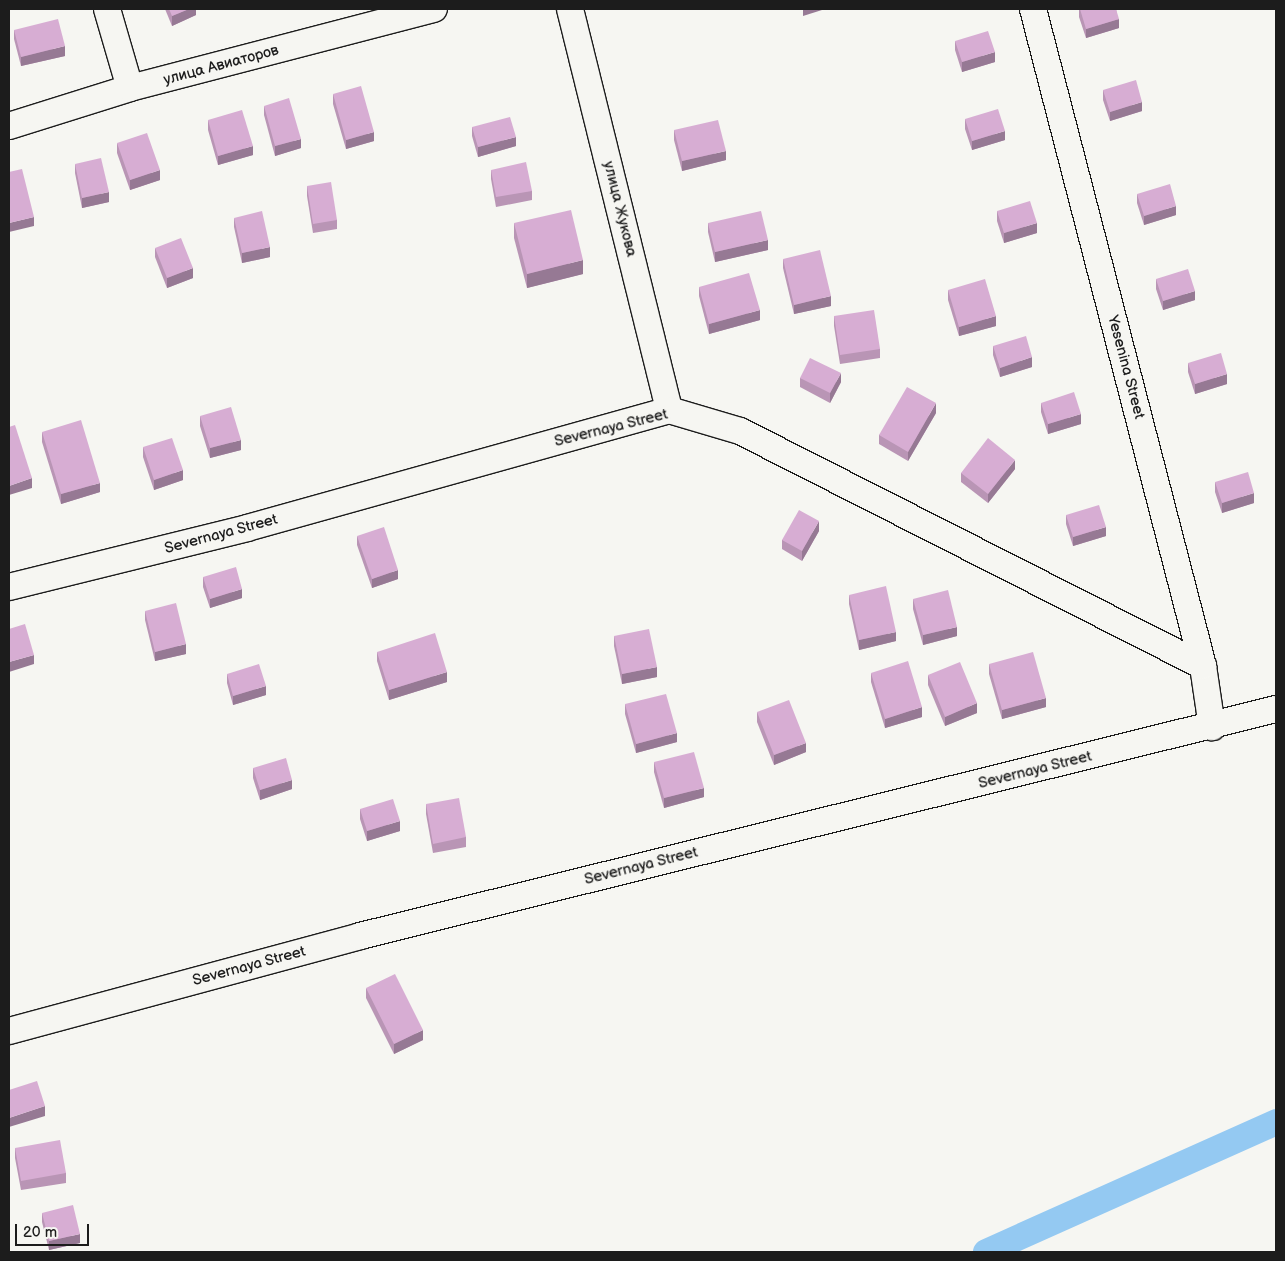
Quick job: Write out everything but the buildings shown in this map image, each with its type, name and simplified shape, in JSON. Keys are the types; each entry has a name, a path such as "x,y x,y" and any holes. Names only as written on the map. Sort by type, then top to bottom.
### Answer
{"street":[{"path":"108,9 130,88"},
{"name":"улица Авиаторов","path":"9,126 130,88 434,9"},
{"name":"улица Жукова","path":"570,9 669,410"},
{"name":"Yesenina Street","path":"1033,9 1203,666 1212,727"},
{"name":"Severnaya Street","path":"9,587 247,528 669,410 740,430 1203,666"},
{"name":"Severnaya Street","path":"9,1031 360,936 1212,727 1276,709"}],"waterway":[{"path":"986,1252 1276,1122"}]}
